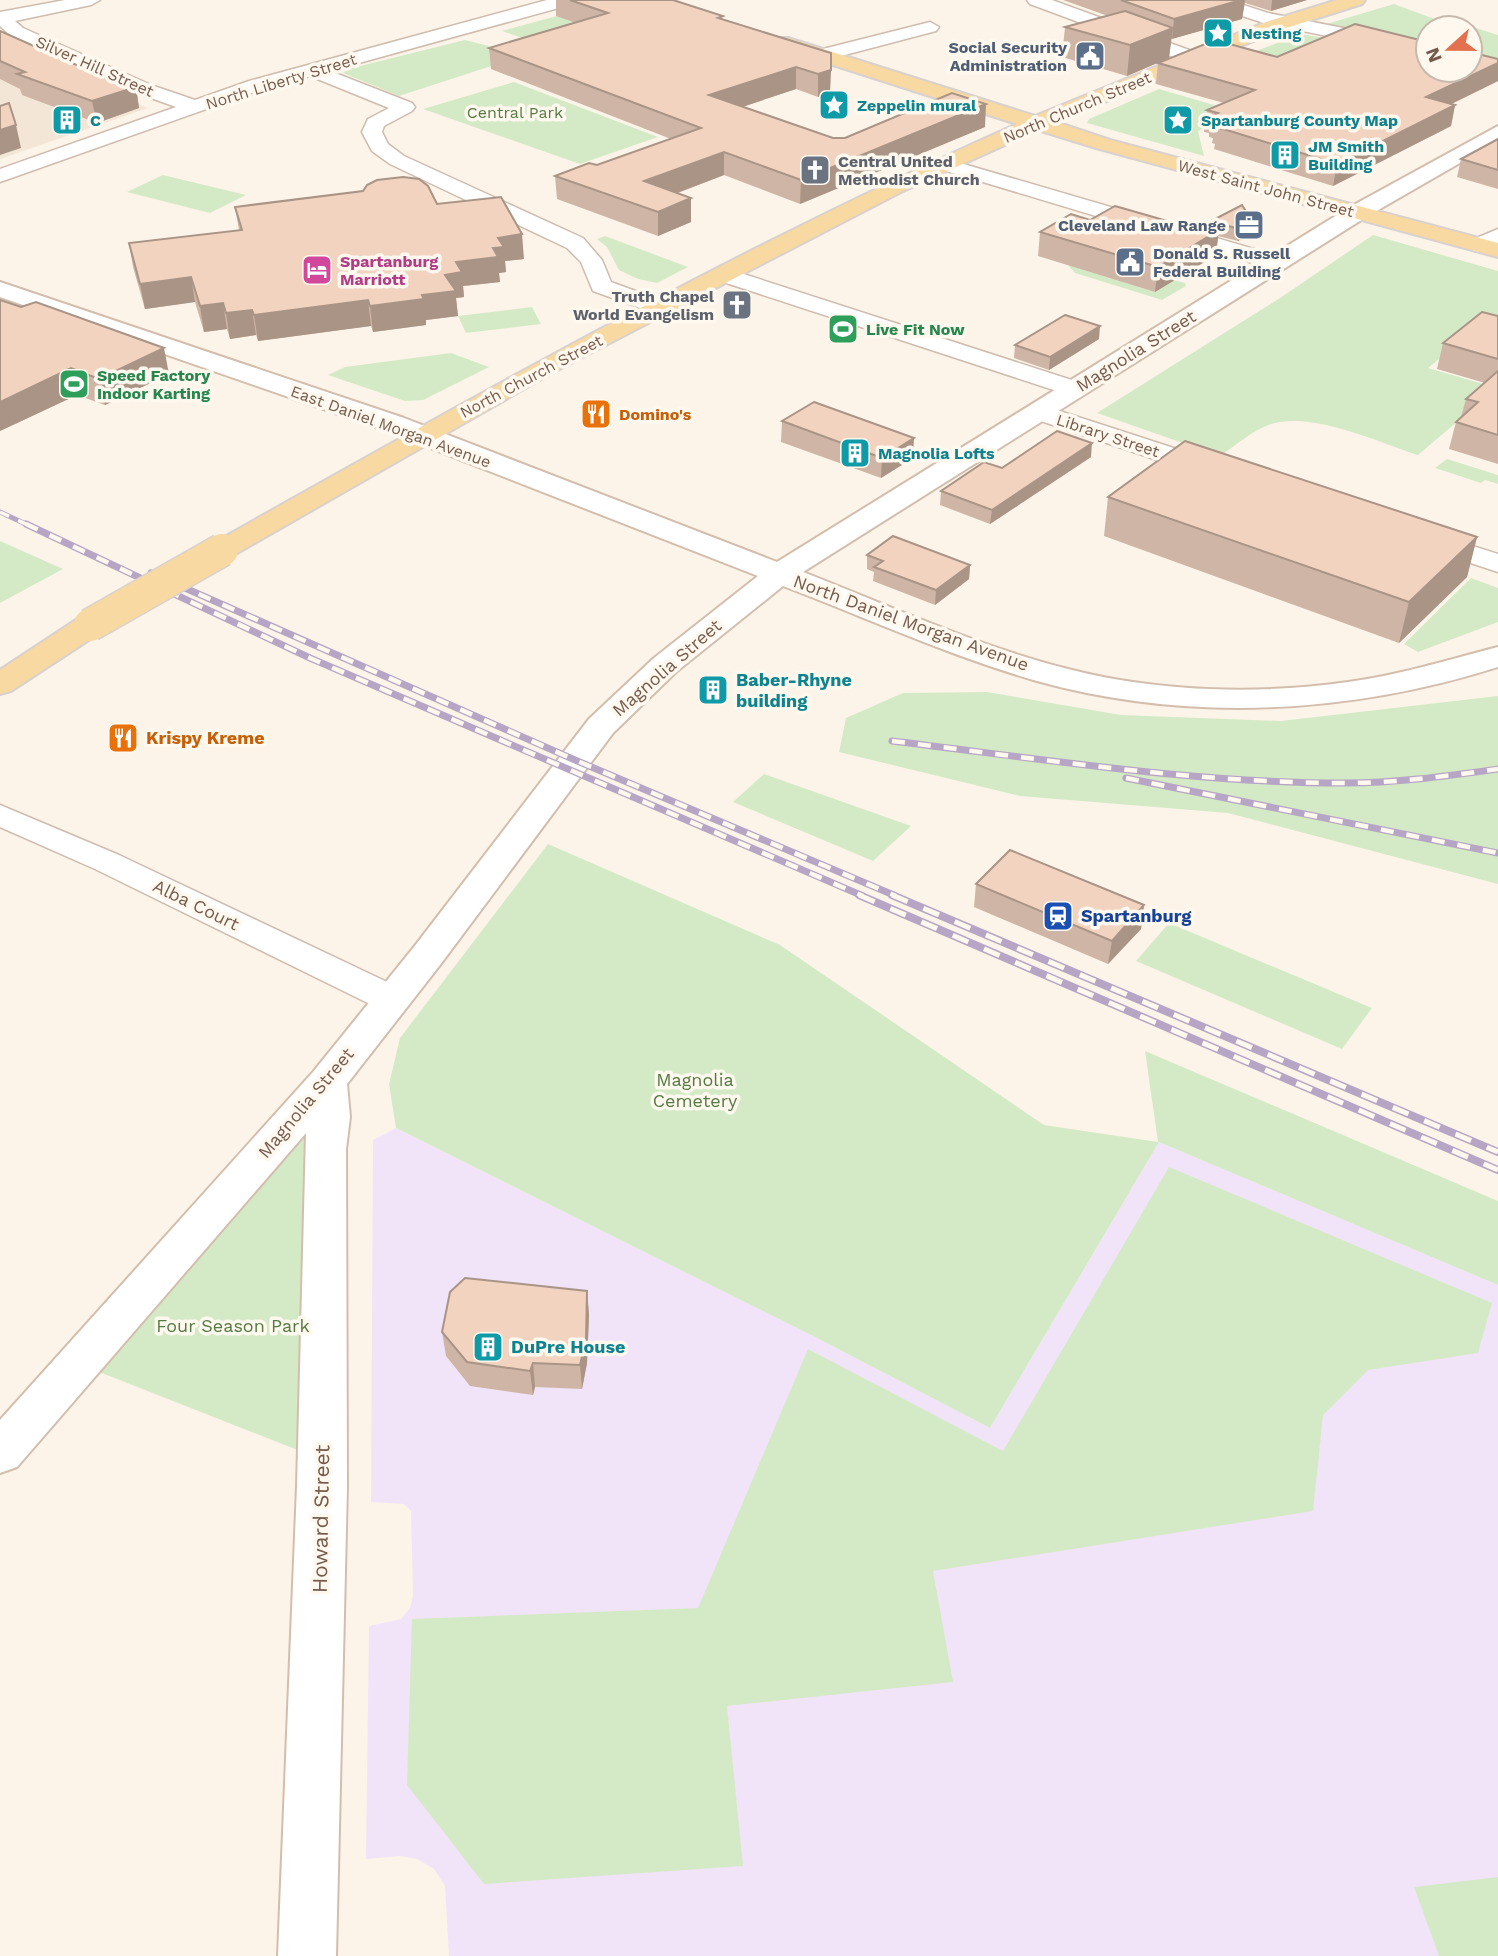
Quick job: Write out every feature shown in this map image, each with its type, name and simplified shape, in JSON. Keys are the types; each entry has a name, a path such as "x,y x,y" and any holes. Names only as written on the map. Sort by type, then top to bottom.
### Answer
{"main road":[{"name":"North Church Street","path":"0,684 90,625 422,435 667,305 943,164 1192,58 1285,22 1356,0"},
{"name":"West Saint John Street","path":"761,35 1103,144 1358,212 1492,244"}],"street":[{"path":"0,18 91,0"},
{"name":"North Liberty Street","path":"0,176 256,85 566,0"},
{"path":"1036,0 1192,58"},
{"path":"1211,0 1254,16 1414,48"},
{"name":"Silver Hill Street","path":"0,18 17,32 144,89 196,107"},
{"path":"822,55 930,27"},
{"path":"314,71 405,107 375,123 372,132 379,147 397,160 575,243 591,260 599,280 667,305"},
{"name":"Magnolia Street","path":"0,1453 327,1082 436,945 601,726 665,665 779,574 1358,212 1498,132"},
{"path":"943,164 1277,263"},
{"path":"725,275 1075,389"},
{"name":"East Daniel Morgan Avenue","path":"0,289 422,435 779,574"},
{"name":"Library Street","path":"1038,412 1240,478"},
{"path":"1400,531 1498,564"},
{"name":"North Daniel Morgan Avenue","path":"779,574 1034,670 1081,682 1181,696 1295,696 1369,689 1432,677 1498,657"},
{"name":"Alba Court","path":"0,815 107,862 391,999"},
{"name":"Howard Street","path":"307,1956 323,1486 325,1149 329,1117 327,1082"}],"shaded area":[{"path":"0,43 128,100 148,108 0,159"},
{"path":"396,1128 817,1338 990,1428 1159,1142 1498,1285 1498,1956 449,1956 445,1886 434,1869 417,1859 400,1856 366,1859 369,1626 401,1619 410,1608 413,1596 411,1511 404,1504 371,1502 373,1140"}],"green space":[{"path":"1394,4 1421,14 1414,14 1414,44 1320,26"},
{"path":"557,16 589,27 556,50 502,31"},
{"path":"1484,31 1498,35 1498,60 1484,58"},
{"path":"1301,34 1353,43 1305,64 1256,51"},
{"path":"465,40 525,55 399,96 343,73 348,69"},
{"name":"Central Park","path":"514,82 658,137 580,164 423,109"},
{"path":"1159,89 1238,112 1198,131 1204,156 1087,123 1089,119"},
{"path":"163,175 246,195 210,213 127,192"},
{"path":"1373,235 1498,271 1498,342 1470,334 1428,368 1497,388 1418,455 1345,430 1287,421 1258,430 1220,456 1097,413 1280,298"},
{"path":"605,236 688,267 657,283 638,279 619,270 607,247 597,239"},
{"path":"1068,265 1155,292 1174,280 1185,283 1186,286 1162,300 1075,273"},
{"path":"532,307 541,324 466,333 458,316"},
{"path":"451,353 489,367 423,400 405,401 328,375 345,367"},
{"path":"1447,459 1498,475 1498,484 1485,480 1481,483 1435,468"},
{"path":"0,541 63,569 0,603"},
{"path":"1471,578 1498,588 1498,622 1418,652 1404,644"},
{"path":"987,692 1121,715 1281,721 1498,696 1498,884 1228,813 1020,796 839,752 846,718 903,693"},
{"path":"764,774 911,826 873,861 733,802"},
{"name":"Magnolia Cemetery","path":"548,844 780,945 1044,1125 1158,1142 1145,1051 1498,1201 1498,1285 1159,1142 990,1428 817,1338 396,1128 389,1084 400,1038"},
{"path":"1169,923 1372,1008 1342,1049 1136,961"},
{"name":"Four Season Park","path":"327,1082 323,1460 79,1364"},
{"path":"1169,1167 1492,1303 1478,1353 1368,1370 1323,1415 1313,1511 933,1571 953,1682 727,1706 743,1866 484,1884 407,1785 412,1619 698,1608 808,1349 1003,1451"},
{"path":"1498,1877 1498,1956 1439,1956 1414,1887"}],"building":[{"path":"570,0 673,0 723,16 718,18 831,53 831,70 818,74 796,67 709,95 833,138 845,138 952,93 986,104 801,180 724,152 644,181 691,198 658,212 555,176 589,163 597,165 701,128 489,48 608,13"},
{"path":"1121,0 1241,0 1174,19"},
{"path":"1125,11 1173,28 1130,45 1065,27"},
{"path":"1355,24 1414,39 1414,84 1454,84 1426,97 1455,105 1337,164 1217,127 1224,124 1215,122 1222,119 1212,116 1218,113 1207,110 1255,90 1158,63 1215,40 1277,57"},
{"path":"0,31 90,71 136,87 92,101 17,74 25,72 0,61"},
{"path":"1484,56 1498,59 1498,63 1484,70"},
{"path":"9,103 16,125 0,130 0,106"},
{"path":"1498,139 1498,170 1461,159"},
{"name":"Spartanburg Marriott","path":"403,177 419,179 428,186 437,204 501,197 522,234 498,238 504,247 493,248 498,257 456,262 462,272 445,275 456,291 422,295 424,299 370,306 368,300 254,315 252,310 226,313 223,303 200,306 191,277 140,284 129,243 242,230 235,207 363,191 367,185 377,180"},
{"path":"1242,205 1252,221 1239,229 1211,221"},
{"path":"1115,206 1181,225 1188,221 1219,230 1158,267 1040,232 1071,214 1090,220"},
{"path":"0,300 21,307 36,302 164,348 99,379 71,368 0,402"},
{"path":"1482,312 1498,316 1498,359 1443,343"},
{"path":"1065,315 1100,326 1050,357 1015,345"},
{"path":"1498,371 1498,435 1456,422 1478,402 1466,399"},
{"path":"814,402 914,438 882,458 782,421"},
{"path":"1057,431 1092,443 992,510 941,491 984,462 1002,468"},
{"path":"1185,441 1477,537 1409,602 1108,497"},
{"path":"893,536 970,565 936,590 874,567 883,561 867,555"},
{"path":"1010,850 1144,905 1112,941 976,884"},
{"name":"DuPre House","path":"465,1278 587,1291 586,1339 580,1365 533,1363 530,1371 467,1362 442,1332 450,1292"}],"railway":[{"path":"0,512 30,526"},
{"path":"26,524 310,658 863,896"},
{"path":"151,573 575,760 896,896"},
{"path":"892,741 1118,769 1288,782 1384,782 1498,769"},
{"path":"1126,778 1498,853"},
{"path":"859,895 1498,1170"},
{"path":"892,895 1498,1152"}],"place":[{"name":"Nesting","path":"1218,33"},
{"name":"Social Security Administration","path":"1090,56"},
{"name":"Zeppelin mural","path":"834,105"},
{"name":"C","path":"67,120"},
{"name":"Spartanburg County Map","path":"1178,120"},
{"name":"JM Smith Building","path":"1285,155"},
{"name":"Central United Methodist Church","path":"815,170"},
{"name":"Cleveland Law Range","path":"1249,225"},
{"name":"Donald S. Russell Federal Building","path":"1130,262"},
{"name":"Spartanburg Marriott","path":"317,270"},
{"name":"Truth Chapel World Evangelism","path":"737,305"},
{"name":"Live Fit Now","path":"843,329"},
{"name":"Speed Factory Indoor Karting","path":"74,384"},
{"name":"Domino's","path":"596,414"},
{"name":"Magnolia Lofts","path":"855,453"},
{"name":"Baber-Rhyne building","path":"713,690"},
{"name":"Krispy Kreme","path":"123,738"},
{"name":"Spartanburg","path":"1058,916"},
{"name":"DuPre House","path":"488,1347"}]}
